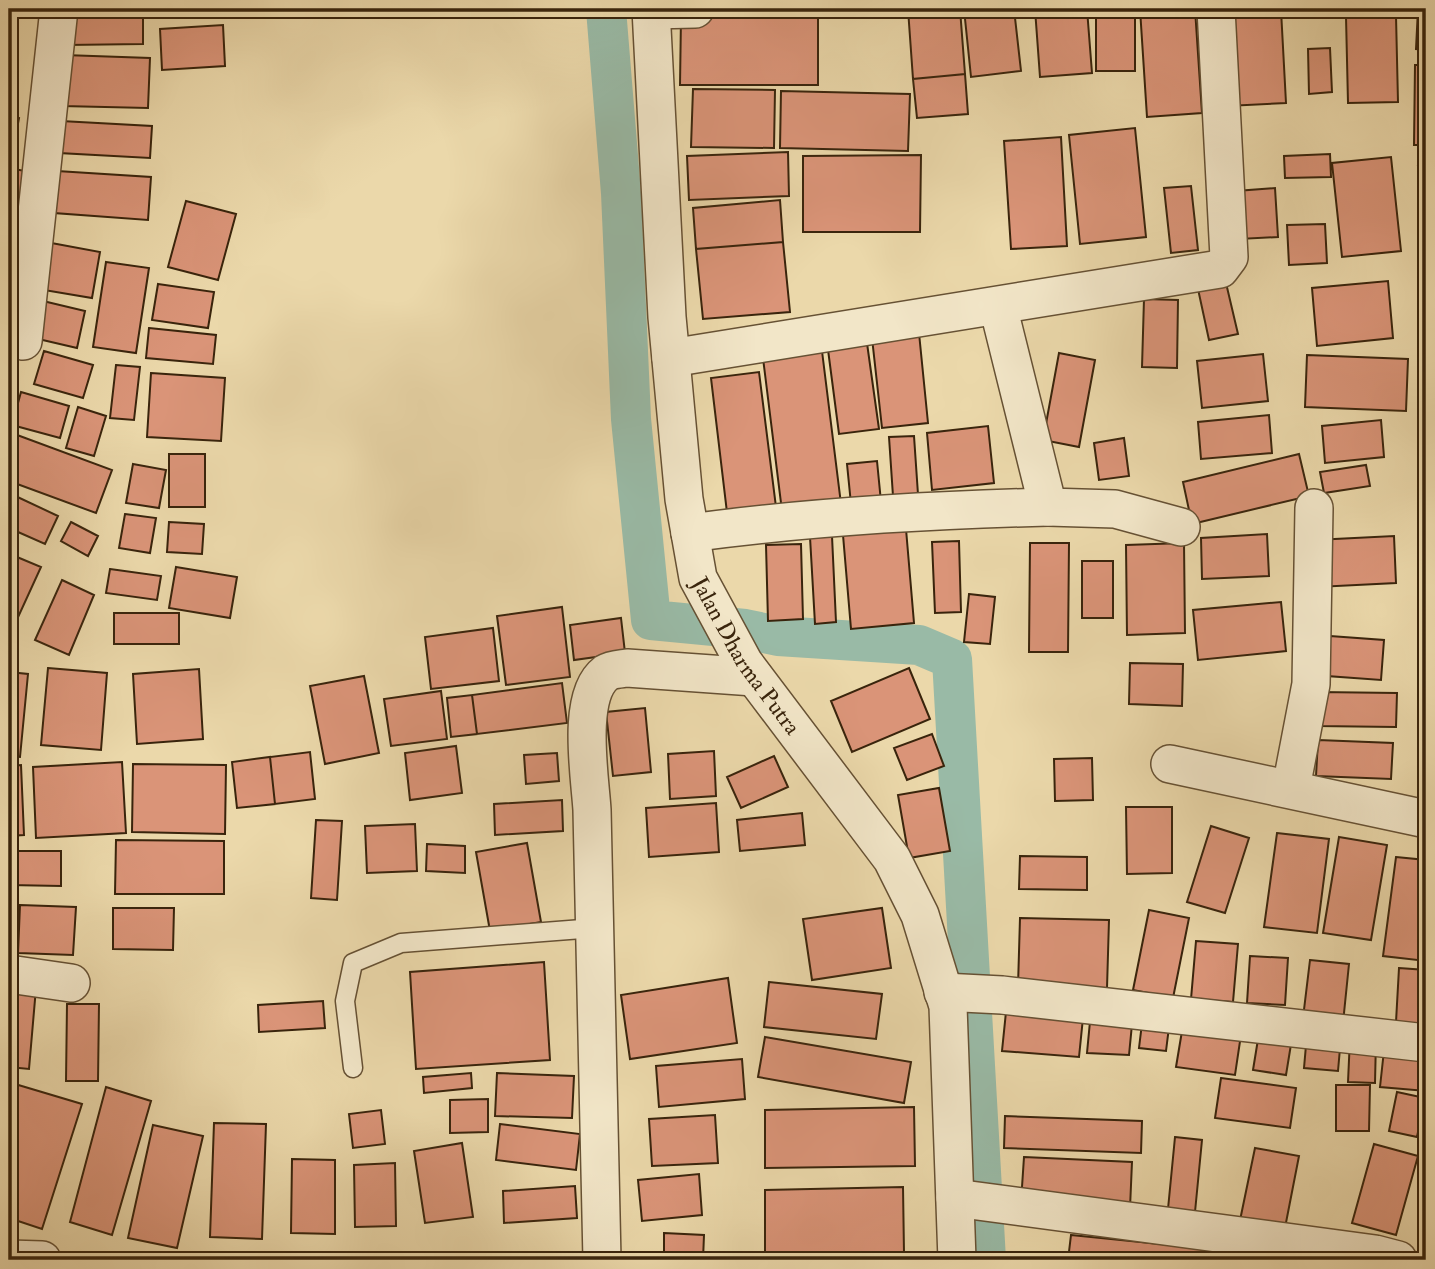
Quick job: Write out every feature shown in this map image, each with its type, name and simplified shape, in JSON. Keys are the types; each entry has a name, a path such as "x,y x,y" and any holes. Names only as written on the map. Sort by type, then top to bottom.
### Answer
{"street":[{"path":"23,341 59,9"},
{"path":"651,9 695,9"},
{"name":"Jalan Dharma Putra","path":"651,9 671,358 684,499 698,578 749,670 892,859 920,915 952,993 948,1006 957,1260"},
{"path":"671,358 1214,272 1226,265 1229,257 1216,9"},
{"path":"998,306 1048,507"},
{"path":"690,533 765,522 850,519 932,509 1048,507 1115,509 1181,527"},
{"path":"1291,788 1311,684 1314,509"},
{"path":"602,1260 595,928 587,741 590,698 600,679 609,671 627,667 749,670"},
{"path":"1170,764 1426,819"},
{"path":"9,974 71,983"},
{"path":"952,993 1002,995 1426,1043"},
{"path":"955,1198 1349,1250 1398,1260"},
{"path":"9,1259 42,1260"}],"lane":[{"path":"354,1068 345,1001 353,963 401,943 595,928"}],"building":[{"path":"908,9 960,9 965,74 913,79"},
{"path":"964,9 1014,9 1021,71 971,77"},
{"path":"1035,9 1087,9 1092,73 1040,77"},
{"path":"1096,9 1135,9 1135,71 1096,71"},
{"path":"1140,9 1195,9 1202,113 1147,117"},
{"path":"1418,9 1426,9 1426,50 1416,49"},
{"path":"1281,10 1286,103 1227,106 1222,14"},
{"path":"66,11 143,11 143,44 66,45"},
{"path":"1396,16 1398,102 1348,103 1346,17"},
{"path":"681,17 818,17 818,85 680,85"},
{"path":"223,25 225,66 162,70 160,29"},
{"path":"1330,48 1332,92 1309,94 1308,49"},
{"path":"64,55 150,58 148,108 62,106"},
{"path":"1415,65 1426,65 1426,145 1414,145"},
{"path":"965,74 968,114 917,118 913,79"},
{"path":"693,89 775,90 774,148 691,147"},
{"path":"781,91 910,94 908,151 780,148"},
{"path":"9,116 19,118 12,156 9,156"},
{"path":"61,121 152,126 150,158 59,153"},
{"path":"1135,128 1146,237 1080,244 1069,135"},
{"path":"1061,137 1067,246 1011,249 1004,141"},
{"path":"788,152 789,196 689,200 687,156"},
{"path":"1330,154 1331,177 1285,178 1284,156"},
{"path":"921,155 920,232 803,232 803,156"},
{"path":"1391,157 1401,251 1342,257 1332,163"},
{"path":"1426,165 1426,220 1418,166"},
{"path":"9,168 25,171 19,209 9,207"},
{"path":"57,171 151,177 148,220 54,213"},
{"path":"1191,186 1198,250 1171,253 1164,188"},
{"path":"1275,188 1278,237 1239,239 1236,191"},
{"path":"780,200 783,242 696,249 693,208"},
{"path":"186,201 236,214 218,280 168,267"},
{"path":"1325,224 1327,263 1289,265 1287,225"},
{"path":"46,242 100,252 92,298 38,289"},
{"path":"783,242 790,312 703,319 696,249"},
{"path":"106,262 149,268 136,353 93,347"},
{"path":"1388,281 1393,338 1317,346 1312,288"},
{"path":"1226,283 1238,334 1209,340 1198,289"},
{"path":"158,284 214,292 208,328 152,320"},
{"path":"1426,296 1426,328 1423,297"},
{"path":"1144,299 1178,300 1177,368 1142,367"},
{"path":"43,301 85,311 77,348 34,338"},
{"path":"149,328 216,335 213,364 146,358"},
{"path":"919,333 928,423 882,428 872,338"},
{"path":"866,336 879,429 839,434 827,342"},
{"path":"821,343 841,504 782,511 762,350"},
{"path":"44,351 93,365 83,398 34,384"},
{"path":"1059,353 1095,360 1079,447 1043,440"},
{"path":"1263,354 1268,401 1202,408 1197,361"},
{"path":"1307,355 1408,359 1406,411 1305,407"},
{"path":"116,365 140,367 134,420 110,418"},
{"path":"759,372 777,515 728,521 711,378"},
{"path":"151,373 225,378 221,441 147,437"},
{"path":"21,392 69,406 60,438 12,425"},
{"path":"78,407 106,416 94,456 66,448"},
{"path":"1269,415 1272,453 1201,459 1198,422"},
{"path":"1381,420 1384,457 1325,463 1322,426"},
{"path":"988,426 994,483 932,490 927,433"},
{"path":"9,432 112,470 96,513 9,481"},
{"path":"914,436 919,509 894,511 889,437"},
{"path":"1124,438 1129,476 1099,480 1094,443"},
{"path":"169,454 205,454 205,507 169,507"},
{"path":"1299,454 1309,496 1192,524 1183,482"},
{"path":"877,461 882,512 852,514 847,464"},
{"path":"133,464 166,470 159,508 126,503"},
{"path":"1366,465 1370,486 1324,493 1320,472"},
{"path":"9,493 58,516 45,544 9,528"},
{"path":"125,514 156,518 150,553 119,548"},
{"path":"71,522 98,536 88,556 61,541"},
{"path":"169,522 204,524 202,554 167,552"},
{"path":"906,529 914,623 851,629 843,535"},
{"path":"1267,534 1269,576 1202,579 1201,538"},
{"path":"832,536 836,622 815,624 810,537"},
{"path":"1394,536 1396,583 1317,587 1315,540"},
{"path":"959,541 961,612 935,613 932,542"},
{"path":"1030,543 1069,543 1068,652 1029,652"},
{"path":"1184,543 1185,633 1127,635 1126,545"},
{"path":"801,544 803,619 768,621 766,545"},
{"path":"17,557 41,567 14,626 9,624 9,574"},
{"path":"1082,561 1113,561 1113,618 1082,618"},
{"path":"176,567 237,577 230,618 169,608"},
{"path":"110,569 161,576 157,600 106,593"},
{"path":"62,580 94,595 69,655 35,640"},
{"path":"969,594 995,597 990,644 964,642"},
{"path":"1281,602 1286,651 1198,660 1193,610"},
{"path":"562,607 570,677 506,685 497,616"},
{"path":"114,613 179,613 179,644 114,644"},
{"path":"621,618 625,653 574,660 570,625"},
{"path":"493,628 499,681 431,689 425,637"},
{"path":"1330,636 1384,640 1381,680 1327,676"},
{"path":"1130,663 1183,664 1182,706 1129,704"},
{"path":"48,668 107,673 101,750 41,745"},
{"path":"909,668 930,719 852,752 831,701"},
{"path":"199,669 203,739 137,744 133,674"},
{"path":"9,672 28,674 20,757 9,756"},
{"path":"364,676 379,753 325,764 310,686"},
{"path":"562,683 567,723 477,734 472,695"},
{"path":"441,691 447,739 391,746 384,699"},
{"path":"1318,692 1397,693 1396,727 1317,726"},
{"path":"472,695 477,734 451,737 447,698"},
{"path":"645,708 651,772 613,776 606,712"},
{"path":"932,734 944,766 907,780 894,748"},
{"path":"1318,740 1393,743 1391,779 1316,776"},
{"path":"456,746 462,793 410,800 405,753"},
{"path":"714,751 716,796 670,799 668,754"},
{"path":"310,752 315,799 275,804 270,757"},
{"path":"557,753 559,781 526,784 524,755"},
{"path":"774,756 788,787 741,808 727,777"},
{"path":"270,757 275,804 237,808 232,762"},
{"path":"1092,758 1093,800 1055,801 1054,759"},
{"path":"122,762 126,833 36,838 33,767"},
{"path":"133,764 226,765 225,834 132,832"},
{"path":"21,765 24,835 9,836 9,766"},
{"path":"939,788 950,851 909,858 898,795"},
{"path":"562,800 563,831 495,835 494,804"},
{"path":"716,803 719,852 649,857 646,808"},
{"path":"1126,807 1172,807 1172,873 1127,874"},
{"path":"802,813 805,845 740,851 737,820"},
{"path":"316,820 342,821 337,900 311,898"},
{"path":"415,824 417,871 367,873 365,826"},
{"path":"1211,826 1249,838 1225,913 1187,902"},
{"path":"1277,833 1329,839 1317,933 1264,927"},
{"path":"1339,837 1387,845 1371,940 1323,933"},
{"path":"116,840 224,841 224,894 115,894"},
{"path":"527,843 541,922 490,931 476,852"},
{"path":"427,844 465,846 465,873 426,871"},
{"path":"9,851 61,851 61,886 9,885"},
{"path":"1020,856 1087,857 1087,890 1019,889"},
{"path":"1396,857 1426,860 1426,961 1383,956"},
{"path":"20,905 76,907 73,955 18,953"},
{"path":"113,908 174,908 173,950 113,949"},
{"path":"882,908 891,968 812,980 803,919"},
{"path":"1149,910 1189,918 1173,998 1133,990"},
{"path":"1020,918 1109,920 1107,988 1018,986"},
{"path":"1196,941 1238,944 1233,1002 1191,999"},
{"path":"1250,956 1288,958 1285,1005 1247,1003"},
{"path":"1310,960 1349,964 1343,1023 1303,1018"},
{"path":"544,962 550,1060 416,1069 410,972"},
{"path":"1399,968 1426,970 1426,1024 1396,1022"},
{"path":"728,978 737,1043 630,1059 621,995"},
{"path":"769,982 882,994 876,1039 764,1027"},
{"path":"9,985 36,988 29,1069 9,1067"},
{"path":"323,1001 325,1028 259,1032 258,1005"},
{"path":"1007,1002 1084,1008 1079,1057 1002,1051"},
{"path":"67,1004 99,1004 98,1081 66,1081"},
{"path":"1091,1011 1133,1014 1129,1055 1087,1053"},
{"path":"1143,1015 1170,1019 1166,1051 1139,1048"},
{"path":"1184,1019 1242,1028 1235,1075 1176,1067"},
{"path":"1260,1027 1293,1032 1286,1075 1253,1070"},
{"path":"1307,1034 1341,1037 1338,1071 1304,1068"},
{"path":"765,1037 911,1062 904,1103 758,1077"},
{"path":"1350,1038 1376,1039 1375,1083 1348,1082"},
{"path":"1385,1041 1426,1045 1426,1091 1380,1087"},
{"path":"742,1059 745,1099 659,1107 656,1066"},
{"path":"471,1073 472,1088 424,1093 423,1077"},
{"path":"497,1073 574,1076 572,1118 495,1116"},
{"path":"1221,1078 1296,1088 1290,1128 1215,1118"},
{"path":"15,1084 82,1104 42,1229 9,1218 9,1105"},
{"path":"1336,1085 1370,1085 1369,1131 1336,1131"},
{"path":"106,1087 151,1101 112,1235 70,1222"},
{"path":"1397,1092 1425,1098 1417,1137 1389,1131"},
{"path":"488,1099 488,1132 450,1133 450,1100"},
{"path":"914,1107 915,1166 765,1168 765,1110"},
{"path":"381,1110 385,1144 353,1148 349,1114"},
{"path":"715,1115 718,1163 652,1166 649,1119"},
{"path":"1005,1116 1142,1121 1141,1153 1004,1148"},
{"path":"214,1123 266,1124 262,1239 210,1237"},
{"path":"500,1124 580,1134 576,1170 496,1160"},
{"path":"153,1125 203,1136 177,1248 128,1238"},
{"path":"1175,1137 1202,1140 1195,1212 1168,1209"},
{"path":"462,1143 473,1217 425,1223 414,1151"},
{"path":"1374,1144 1418,1156 1396,1235 1352,1223"},
{"path":"1255,1148 1299,1156 1283,1238 1238,1230"},
{"path":"1024,1157 1132,1162 1130,1208 1021,1202"},
{"path":"292,1159 335,1160 335,1234 291,1233"},
{"path":"395,1163 396,1226 355,1227 354,1165"},
{"path":"699,1174 702,1215 642,1221 638,1180"},
{"path":"575,1186 577,1218 504,1223 503,1191"},
{"path":"903,1187 904,1253 765,1255 765,1190"},
{"path":"664,1233 704,1235 703,1260 641,1260 642,1252 664,1253"},
{"path":"1071,1235 1210,1249 1209,1260 1068,1260"}],"waterway":[{"path":"606,9 621,193 631,419 651,620 745,629 778,636 919,645 952,659 986,1260"}]}
